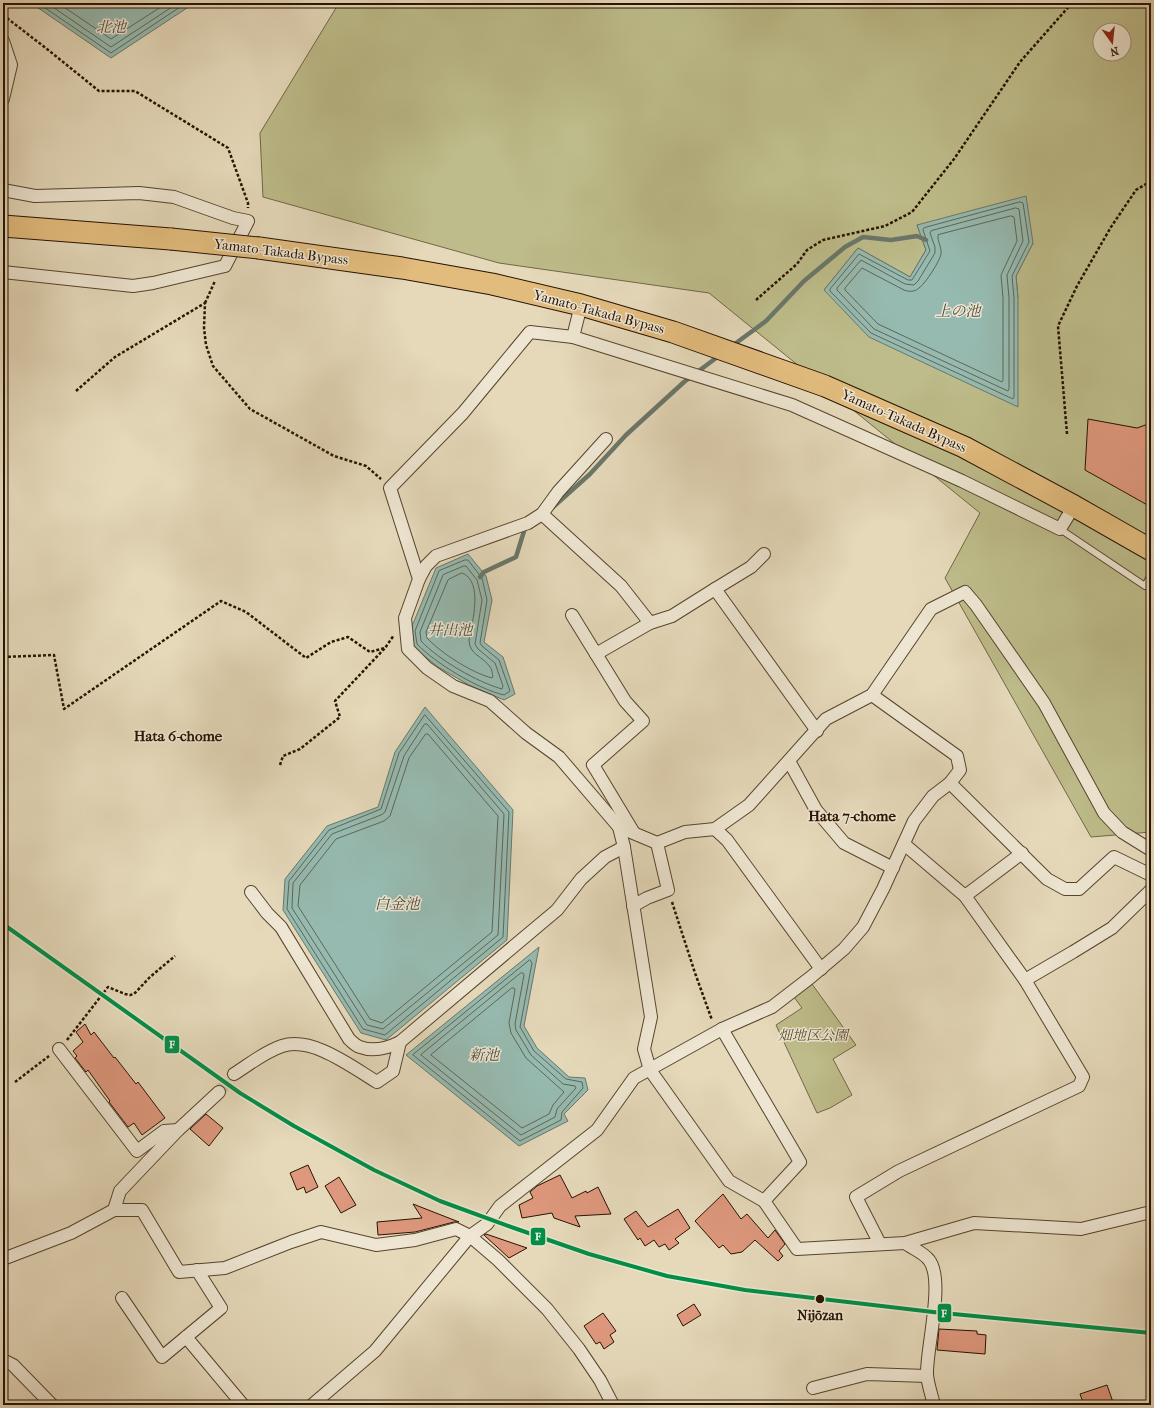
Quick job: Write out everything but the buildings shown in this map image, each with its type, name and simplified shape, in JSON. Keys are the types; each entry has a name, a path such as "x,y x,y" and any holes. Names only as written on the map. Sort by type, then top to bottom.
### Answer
{"highway":[{"name":"Yamato-Takada Bypass","path":"3,226 171,239 259,248 402,268 492,284 581,305 673,332 825,386 964,446 1151,550"}],"street":[{"path":"3,41 11,65 3,99"},
{"path":"3,190 35,196 139,193 174,197 233,218 248,221 225,266 153,283 133,286 3,272"},
{"path":"573,338 581,305"},
{"path":"419,579 390,488 463,413 530,332 573,338 792,405 962,481 1060,530 1074,506"},
{"path":"606,439 558,492 542,514 528,523 436,556 426,566 419,579 405,618 408,649 428,668 453,686 490,701 526,733 559,757 619,827 624,847 651,1017 644,1050 650,1070 729,1181 764,1200 797,1249 905,1243 974,1223 1081,1229 1151,1212"},
{"path":"542,514 621,586 650,623"},
{"path":"596,654 650,623 672,616 751,567 764,554"},
{"path":"715,589 817,731"},
{"path":"619,827 657,843 686,832 715,829 749,806 817,731 826,719 872,695 931,609 966,592 1044,703 1104,813 1122,832 1151,850"},
{"path":"572,615 625,701 643,721 593,765 634,833"},
{"path":"312,1405 375,1351 470,1236 487,1224 500,1206 597,1130 634,1078 719,1030 772,1007 844,949 863,927 893,868 914,820 932,796 950,783 960,770 957,756 872,695"},
{"path":"789,761 816,810 844,843 893,868"},
{"path":"950,783 1047,879 1065,889 1079,889 1114,857 1151,875"},
{"path":"715,829 727,840 821,969"},
{"path":"633,906 647,898 668,890 657,843"},
{"path":"880,1244 856,1197 899,1171 1079,1086 1083,1077 1025,980 965,896 904,844"},
{"path":"251,892 267,913 282,927 349,1039 359,1047 375,1049 388,1047 400,1042 557,910 581,880 605,858 624,847"},
{"path":"965,896 1022,853"},
{"path":"1025,980 1112,928 1151,890"},
{"path":"719,1030 800,1162 764,1200"},
{"path":"234,1074 265,1053 283,1045 299,1043 325,1051 377,1082 393,1071 400,1042"},
{"path":"59,1049 136,1151 164,1131 178,1130"},
{"path":"114,1210 120,1191 178,1130 219,1092"},
{"path":"3,1259 70,1233 114,1210 142,1210 179,1272 225,1268 321,1232 376,1245 415,1240 456,1229 470,1236 498,1260 547,1309 583,1355 600,1380 613,1405"},
{"path":"905,1243 922,1253 930,1261 935,1274 933,1319 927,1376 934,1405"},
{"path":"122,1298 162,1357 221,1308 197,1270"},
{"path":"186,1337 243,1405"},
{"path":"3,1360 13,1365 52,1405"},
{"path":"813,1388 867,1374 927,1376"}],"lane":[{"path":"1060,530 1145,586 1151,575"}],"path":[{"path":"756,300 797,264 807,250 823,240 885,226 912,212 954,159 1020,62 1072,3"},
{"path":"3,15 99,91 135,91 228,148 248,204 248,221"},
{"path":"1067,434 1058,326 1077,286 1111,228 1136,190 1151,181"},
{"path":"225,266 211,288 204,303 206,345 213,366 250,409 334,456 366,466 390,488"},
{"path":"76,391 114,358 204,303"},
{"path":"3,657 54,655 64,709 221,601 246,612 306,658 331,642 348,637 370,652 385,648"},
{"path":"280,765 283,756 300,749 340,717 335,701 385,648 405,618"},
{"path":"668,890 695,973 719,1030"},
{"path":"87,1015 108,987 125,994 134,994 150,977 175,956"}],"green space":[{"path":"339,3 1151,3 1151,832 1091,837 945,578 980,513 709,293 499,263 263,197 260,133","holes":["917,225 1033,243 1016,276 1018,298 824,290 858,248 910,277 926,250"]},
{"name":"畑地区公園","path":"812,984 856,1045 833,1059 852,1095 830,1108 817,1113 776,1025 802,1008 794,997"}],"water":[{"name":"北池","path":"31,3 190,3 190,6 111,58"},
{"name":"上の池","path":"1026,196 1033,243 1016,276 1018,298 1018,407 869,337 824,290 858,248 910,277 926,250 917,225"},
{"name":"井出池","path":"468,554 486,576 492,600 484,642 503,657 515,694 504,700 469,685 438,667 413,647 410,631 436,568"},
{"name":"白金池","path":"425,707 513,810 507,940 386,1040 361,1033 283,910 285,879 327,826 378,807 395,752"},
{"name":"新池","path":"539,947 524,1026 537,1048 569,1077 585,1078 588,1090 564,1114 568,1121 519,1146 406,1055"}],"waterway":[{"path":"732,346 766,321 804,281 845,247 863,237 891,240 917,236 926,240"},
{"path":"552,508 590,474 626,435 684,382 720,355"},
{"path":"480,577 484,572 516,557 525,528 527,527"}],"tunnel":[{"path":"219,1092 234,1074"}],"transit line":[{"name":"F","path":"3,924 240,1093 294,1126 374,1170 440,1201 514,1228 589,1254 667,1276 745,1290 933,1312 1151,1333"}],"place":[{"name":"Nijōzan","path":"820,1299"}],"district":[{"name":"Hata 6-chome","path":"178,736"},
{"name":"Hata 7-chome","path":"852,816"}]}
